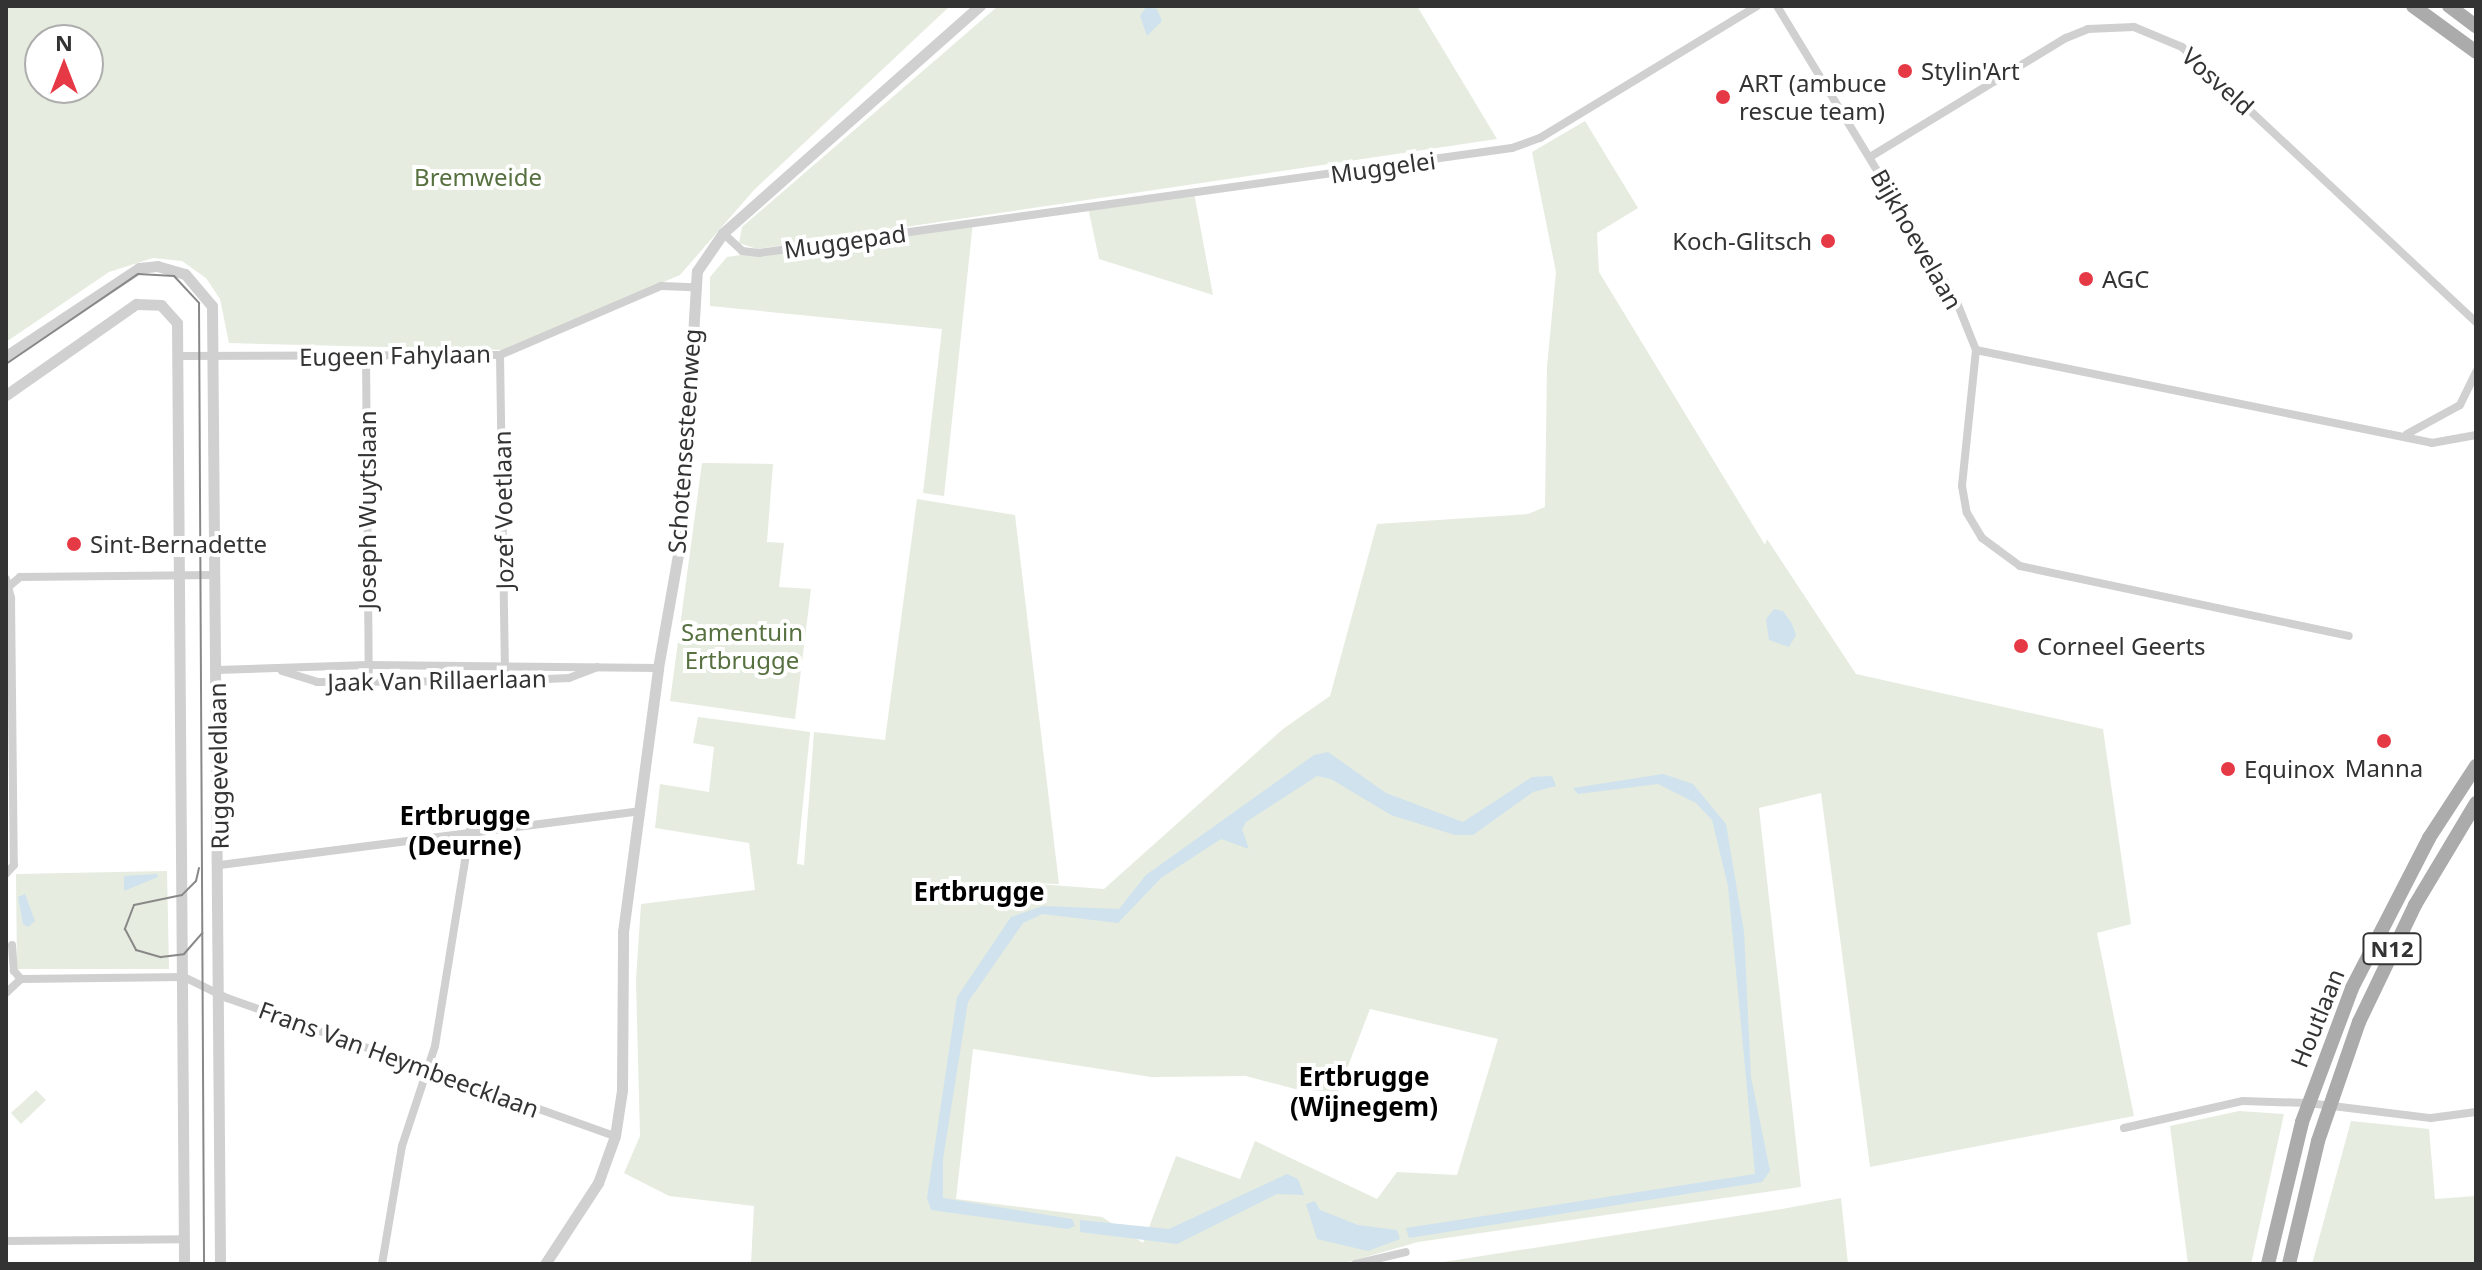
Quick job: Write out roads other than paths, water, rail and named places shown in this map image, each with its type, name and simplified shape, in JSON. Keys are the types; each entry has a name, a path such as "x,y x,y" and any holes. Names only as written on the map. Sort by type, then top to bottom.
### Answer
{"main road":[{"path":"2413,6 2476,52"},
{"path":"2449,6 2476,26"},
{"name":"Houtlaan","path":"2268,1264 2308,1103 2366,955 2429,838 2476,766"},
{"name":"Houtlaan","path":"2289,1264 2330,1106 2387,959 2476,803"}],"street":[{"name":"Schotensesteenweg","path":"545,1264 598,1183 615,1136 622,1090 623,932 636,812 681,538 694,287 704,256 723,233 980,6"},
{"name":"Muggelei","path":"973,222 1518,147 1757,6"},
{"name":"Bijkhoevelaan","path":"1777,6 1956,300 1976,350 1964,500 1982,538 2000,556 2052,573 2349,636"},
{"name":"Vosveld","path":"1870,157 2066,38 2088,29 2134,27 2182,47 2476,322"},
{"name":"Muggepad","path":"723,233 742,251 759,253 973,222"},
{"name":"Ruggeveldlaan","path":"6,356 130,271 157,266 190,278 212,306 220,865 220,1264"},
{"name":"Eugeen Fahylaan","path":"179,356 500,355 661,286 694,287"},
{"name":"Ruggeveldlaan","path":"6,395 136,304 161,305 178,328 177,868 184,977 184,1264"},
{"path":"1976,350 2407,434 2432,443 2476,435"},
{"name":"Joseph Wuytslaan","path":"366,355 369,681"},
{"name":"Jozef Voetlaan","path":"500,355 505,681"},
{"path":"2407,434 2460,405 2476,372"},
{"path":"6,874 14,865 7,584 20,577 216,575"},
{"name":"Jaak Van Rillaerlaan","path":"217,670 506,664 658,668"},
{"name":"Jaak Van Rillaerlaan","path":"273,668 317,682 505,681 569,678 601,665"},
{"path":"220,865 470,830 636,812"},
{"path":"382,1264 397,1166 425,1069 435,1046 470,830"},
{"path":"12,945 14,971 21,979"},
{"path":"6,993 21,979 184,977"},
{"name":"Frans Van Heymbeecklaan","path":"184,977 220,994 615,1136"},
{"path":"2124,1128 2215,1105 2308,1103 2431,1118 2476,1112"},
{"path":"6,1241 184,1239"},
{"path":"1355,1264 1406,1252"}],"water":[{"path":"1146,7 1157,9 1162,21 1147,36 1140,16"},
{"path":"1774,609 1783,611 1792,624 1796,635 1789,647 1769,640 1766,619"},
{"path":"1328,752 1386,793 1463,822 1532,777 1552,776 1556,786 1533,792 1473,835 1455,835 1391,815 1331,779 1317,776 1246,822 1242,829 1249,849 1221,839 1161,878 1118,923 1042,914 1023,923 968,1002 943,1159 943,1198 1072,1219 1075,1226 1068,1229 931,1210 927,1198 957,997 1011,917 1043,906 1119,909 1146,875 1314,755"},
{"path":"1663,774 1693,784 1726,824 1744,932 1751,1077 1770,1171 1762,1182 1409,1238 1406,1228 1755,1174 1728,886 1712,820 1696,803 1658,784 1578,794 1573,788"},
{"path":"157,874 158,877 124,891 124,876"},
{"path":"25,894 35,921 28,927 23,924 18,897"},
{"path":"1287,1174 1298,1179 1304,1195 1277,1194 1177,1244 1080,1232 1080,1220 1169,1229"},
{"path":"1315,1201 1320,1210 1358,1225 1397,1230 1400,1239 1368,1251 1317,1239 1306,1204"}],"tram line":[{"path":"6,364 138,274 174,276 199,303 204,1264"},
{"path":"199,868 196,881 182,895 134,905 125,929 136,950 161,957 184,954 202,933"}],"place":[{"name":"Stylin'Art","path":"1905,71"},
{"name":"ART (ambuce rescue team)","path":"1723,97"},
{"name":"Koch-Glitsch","path":"1828,241"},
{"name":"AGC","path":"2086,279"},
{"name":"Sint-Bernadette","path":"74,544"},
{"name":"Corneel Geerts","path":"2021,646"},
{"name":"Manna","path":"2384,741"},
{"name":"Equinox","path":"2228,769"}],"district":[{"name":"Ertbrugge (Deurne)","path":"465,831"},
{"name":"Ertbrugge","path":"979,892"},
{"name":"Ertbrugge (Wijnegem)","path":"1364,1092"}],"park label":[{"name":"Bremweide","path":"478,177"},
{"name":"Samentuin Ertbrugge","path":"742,646"}]}
